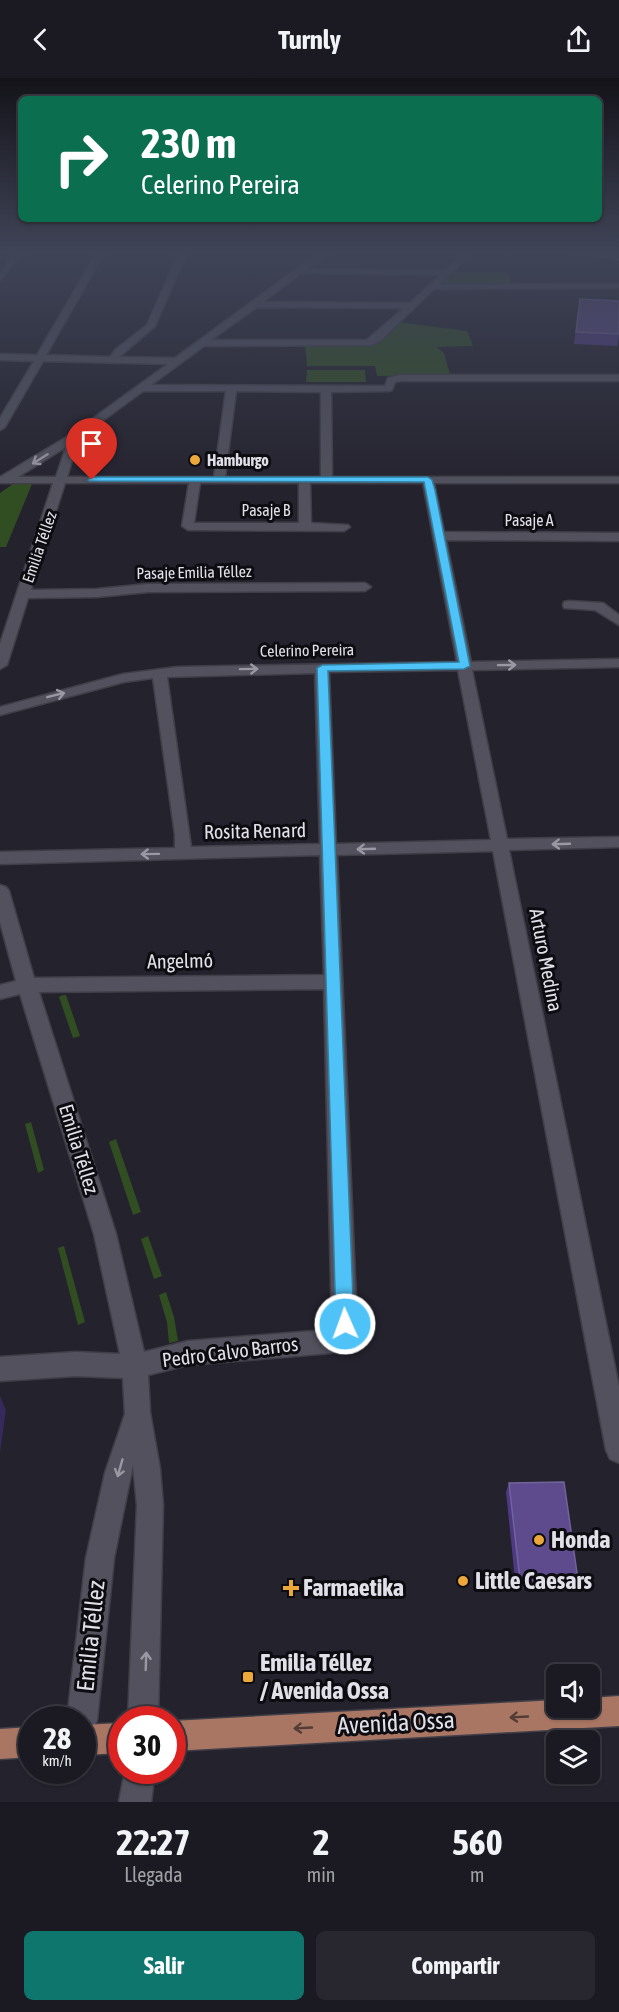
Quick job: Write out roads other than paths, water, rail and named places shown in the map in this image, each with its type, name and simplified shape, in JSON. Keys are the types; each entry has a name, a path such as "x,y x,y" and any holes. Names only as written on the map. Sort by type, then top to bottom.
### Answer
{"main road":[{"name":"Avenida Ossa","path":"186,1735 619,1711"},
{"path":"0,1744 18,1743"}],"street":[{"path":"0,427 55,330"},
{"path":"113,359 118,352 146,330"},
{"path":"2,481 74,437 220,330"},
{"path":"205,342 363,340 374,330"},
{"path":"205,342 369,343 386,330"},
{"path":"0,357 180,361"},
{"path":"143,388 389,388 392,380 400,378 619,378"},
{"path":"219,480 231,389"},
{"path":"326,389 327,480"},
{"name":"Emilia Téllez","path":"0,665 74,437"},
{"name":"Pasaje B","path":"195,480 188,526 344,527"},
{"path":"304,480 306,527"},
{"name":"Arturo Medina","path":"428,480 619,1450"},
{"path":"2,481 619,480"},
{"name":"Pasaje A","path":"440,536 619,537"},
{"name":"Pasaje Emilia Téllez","path":"23,594 104,593 148,588 365,587"},
{"path":"569,605 598,606 619,621"},
{"name":"Celerino Pereira","path":"0,711 123,678 159,673 619,663"},
{"name":"Pedro Calvo Barros","path":"135,1366 188,1353 331,1341 341,1334 345,1324 322,668"},
{"path":"159,673 183,835 183,854"},
{"name":"Rosita Renard","path":"0,858 619,842"},
{"name":"Emilia Téllez","path":"0,891 105,1234 135,1366 137,1412 147,1469 150,1505 143,1706"},
{"name":"Angelmó","path":"0,992 27,985 334,982"},
{"path":"0,1369 76,1364 135,1366"},
{"name":"Emilia Téllez","path":"83,1706 99,1558 118,1473 137,1412"},
{"path":"135,1802 138,1784"}],"place":[{"name":"Hamburgo","path":"195,460"},
{"name":"Honda","path":"539,1540"},
{"name":"Little Caesars","path":"463,1581"},
{"name":"Farmaetika","path":"291,1588"},
{"name":"Emilia Téllez / Avenida Ossa","path":"248,1677"}]}
